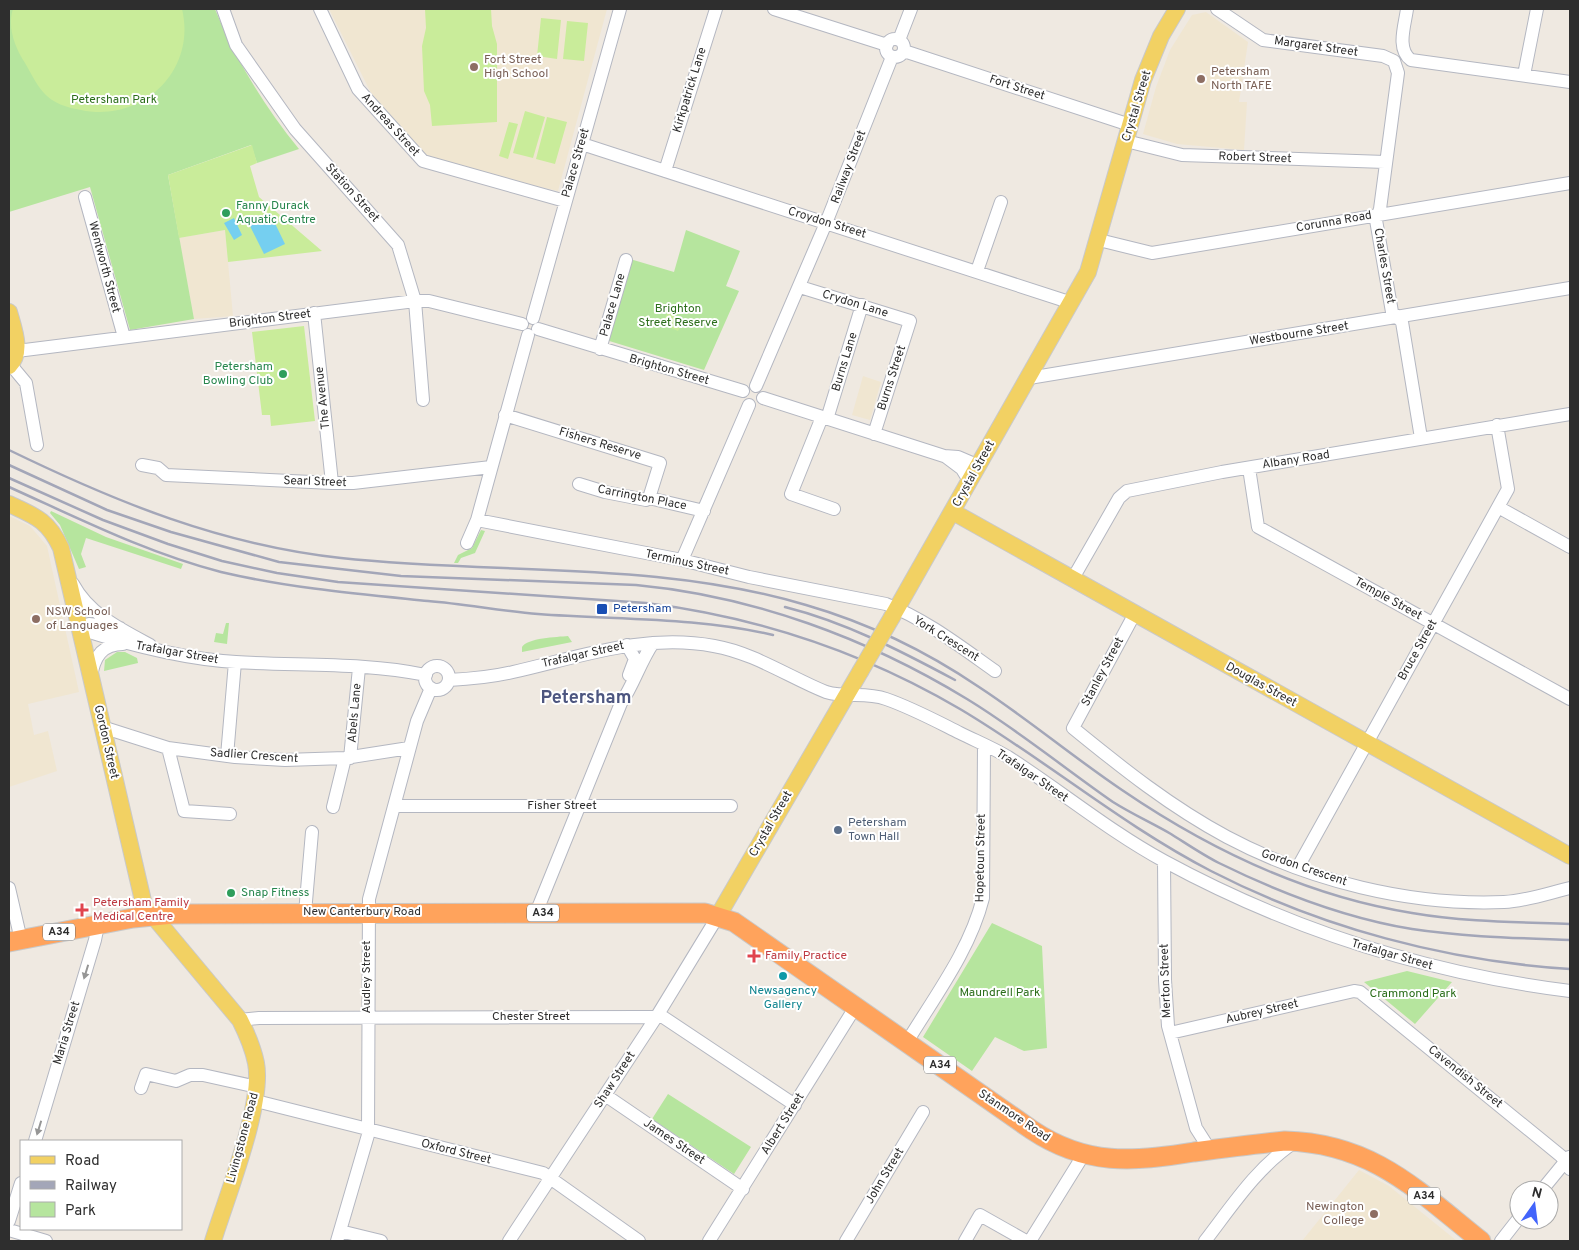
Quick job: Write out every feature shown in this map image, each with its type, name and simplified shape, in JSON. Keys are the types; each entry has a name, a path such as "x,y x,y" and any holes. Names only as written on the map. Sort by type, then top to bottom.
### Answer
{"highway":[{"name":"New Canterbury Road","path":"15,941 154,916 368,912 702,912 718,916"},
{"name":"Stanmore Road","path":"718,916 734,922 1044,1138 1084,1154 1111,1159 1137,1160 1202,1151 1296,1142 1339,1147 1375,1162 1400,1178 1481,1241"}],"main road":[{"name":"Crystal Street","path":"718,916 895,613 1088,272 1099,240 1143,80 1172,16"},
{"path":"9,312 12,361"},
{"name":"Gordon Street","path":"9,504 34,516 50,528 61,548 142,899 154,916"},
{"name":"Douglas Street","path":"952,512 1570,856"},
{"name":"Livingstone Road","path":"154,916 240,1020 251,1042 256,1064 256,1094 213,1241"}],"street":[{"name":"Station Street","path":"223,9 236,45 295,129 398,245 415,301 423,400"},
{"name":"Andreas Street","path":"320,9 358,89 423,162 566,202"},
{"name":"Palace Street","path":"467,543 477,520 620,9"},
{"name":"Kirkpatrick Lane","path":"665,172 716,9"},
{"path":"774,9 889,51 898,57 911,9"},
{"name":"Margaret Street","path":"1217,9 1263,40 1383,56 1394,61"},
{"path":"1407,9 1402,46 1407,57 1417,62 1570,82"},
{"path":"1524,75 1537,9"},
{"name":"Fort Street","path":"902,45 1130,125"},
{"name":"Railway Street","path":"756,386 826,223 889,51"},
{"name":"Charles Street","path":"1394,61 1398,73 1376,220 1392,312 1402,322 1421,438"},
{"name":"Robert Street","path":"1126,141 1182,155 1385,162"},
{"name":"Croydon Street","path":"582,144 1072,303"},
{"name":"Corunna Road","path":"1099,240 1152,253 1570,183"},
{"name":"Wentworth Street","path":"85,197 124,337"},
{"path":"977,271 1001,202"},
{"name":"Palace Lane","path":"600,349 626,260"},
{"name":"Crydon Lane","path":"800,287 910,321"},
{"name":"Westbourne Street","path":"1029,378 1570,288"},
{"name":"Brighton Street","path":"12,361 124,337 415,301 429,301 530,326 600,349 743,391"},
{"name":"Burns Lane","path":"834,509 791,494 825,418 862,306"},
{"name":"The Avenue","path":"314,314 332,483"},
{"name":"Burns Street","path":"874,434 910,321"},
{"path":"12,361 26,384 37,446"},
{"path":"750,385 756,386 761,390 763,398 757,405 749,405 743,398 743,391 750,385"},
{"path":"763,398 944,456 958,457 979,466"},
{"path":"682,560 749,405"},
{"name":"Albany Road","path":"1072,580 1119,498 1127,491 1421,438 1570,414"},
{"name":"Fishers Reserve","path":"505,415 660,463 649,498"},
{"name":"Bruce Street","path":"1298,867 1508,489 1497,425"},
{"path":"944,456 962,469 970,482"},
{"name":"Searl Street","path":"142,465 158,468 166,475 332,483 353,483 491,467"},
{"name":"Temple Street","path":"1249,468 1258,528 1570,699"},
{"name":"Carrington Place","path":"579,484 605,492 646,500 649,498 704,511"},
{"path":"1498,507 1570,547"},
{"name":"Terminus Street","path":"477,520 682,560 776,582 871,600 895,613"},
{"path":"65,565 80,597 87,604 120,628 161,650"},
{"name":"York Crescent","path":"895,613 954,642 995,671"},
{"name":"Stanley Street","path":"1073,728 1134,615"},
{"path":"80,629 89,624 120,628"},
{"name":"Trafalgar Street","path":"80,629 128,645 235,662 359,668 426,675"},
{"path":"621,704 635,682 646,654 654,643"},
{"path":"536,913 621,704 634,659 627,644"},
{"name":"Trafalgar Street","path":"449,680 513,672 627,644 705,644 722,647 770,665 826,692 866,694 884,698 984,745 1008,757 1089,815 1164,861 1249,902 1358,946 1475,977 1570,991"},
{"path":"91,679 94,663 102,650 113,645 128,645"},
{"path":"227,756 235,662"},
{"path":"440,666 446,670 449,680 446,686 440,689 431,688 426,682 426,675 433,667 440,666"},
{"name":"Abels Lane","path":"333,807 348,758 359,668"},
{"name":"Audley Street","path":"338,1236 365,1148 368,1130 369,896 417,721 431,688"},
{"name":"Sadlier Crescent","path":"102,727 168,748 227,756 285,760 348,758 409,748"},
{"name":"Gordon Crescent","path":"1073,728 1147,787 1226,837 1298,867 1364,888 1432,900 1505,902 1570,888"},
{"name":"Hopetoun Street","path":"907,1042 961,954 983,898 984,745"},
{"path":"168,748 184,811 230,814"},
{"name":"Fisher Street","path":"394,806 731,806"},
{"path":"305,913 312,832"},
{"name":"Merton Street","path":"1164,861 1165,980 1170,1033 1202,1151"},
{"path":"9,888 15,941"},
{"name":"Shaw Street","path":"509,1241 657,1016 718,916"},
{"name":"Maria Street","path":"35,1140 98,925"},
{"name":"Aubrey Street","path":"1170,1033 1354,991"},
{"name":"Cavendish Street","path":"1354,991 1364,994 1568,1162"},
{"name":"Albert Street","path":"709,1241 856,1006"},
{"name":"Chester Street","path":"240,1020 258,1018 657,1016 663,1017 794,1105"},
{"name":"Oxford Street","path":"141,1088 146,1074 176,1081 190,1074 203,1075 368,1130 543,1173 639,1241"},
{"name":"James Street","path":"605,1095 743,1189"},
{"name":"John Street","path":"846,1241 923,1112"},
{"path":"1205,1241 1260,1172 1282,1151 1296,1142"},
{"path":"1255,1145 1260,1155 1260,1172"},
{"path":"965,1241 980,1215 1028,1241 1084,1154"},
{"path":"1551,1180 1568,1162"},
{"path":"9,1221 20,1186"},
{"path":"9,1230 46,1241"},
{"path":"1501,1241 1510,1230"},
{"path":"338,1236 381,1241"}],"shaded area":[{"name":"Fort Street High School","path":"329,9 607,9 558,191 428,162 381,113"},
{"name":"Petersham North TAFE","path":"1206,12 1248,42 1239,102 1247,102 1244,150 1177,144 1143,134 1156,87 1170,50 1192,15"},
{"path":"225,230 233,316 194,319 179,238"},
{"path":"863,376 881,382 870,420 852,415"},
{"name":"NSW School of Languages","path":"9,516 30,526 47,546 79,692 28,704 34,735 48,731 57,771 9,787"},
{"name":"Newington College","path":"1359,1170 1389,1186 1457,1241 1302,1241"}],"green space":[{"name":"Petersham Park","path":"9,9 215,9 232,46 252,82 274,116 299,149 257,163 251,145 168,175 194,319 130,330 90,187 9,212"},
{"path":"13,9 182,9 184,32 181,53 173,72 160,88 144,100 125,108 103,112 71,108 56,102 40,89 18,51 13,37 11,16"},
{"path":"425,9 491,9 492,26 497,44 497,122 432,126 430,105 424,91 422,46 426,28"},
{"path":"541,18 561,20 557,59 537,56"},
{"path":"567,21 588,23 584,61 563,59"},
{"path":"525,111 545,117 533,158 513,153"},
{"path":"547,117 567,122 555,164 536,159"},
{"path":"509,122 518,124 508,159 499,156"},
{"name":"Fanny Durack Aquatic Centre","path":"252,145 257,163 250,166 259,197 322,251 228,262 225,230 179,238 168,175"},
{"name":"Brighton Street Reserve","path":"686,230 740,251 726,286 739,291 704,370 606,340 630,259 674,272"},
{"path":"668,312 684,320 678,331 662,324"},
{"name":"Petersham Bowling Club","path":"304,326 315,421 271,426 270,415 262,415 252,332"},
{"path":"51,511 106,537 183,564 181,569 86,538 81,554 86,567 79,569 60,525 50,513"},
{"path":"481,530 485,531 475,553 461,558 458,563 454,563 458,555 472,548"},
{"path":"226,623 229,623 227,644 214,642 216,633 223,634"},
{"path":"568,636 572,642 522,652 522,647 530,642 543,638"},
{"path":"117,652 125,652 137,658 138,663 104,671 105,660"},
{"name":"Maundrell Park","path":"992,923 1042,946 1047,1048 1024,1051 995,1037 972,1071 923,1037"},
{"name":"Crammond Park","path":"1407,971 1452,982 1415,1024 1364,982"},
{"path":"668,1094 751,1147 734,1174 652,1119"}],"water":[{"path":"270,213 285,244 264,254 249,224"},
{"path":"234,218 242,235 234,240 224,223"}],"railway":[{"path":"9,450 89,487 170,519 211,532 297,552 399,563 575,571 692,581 749,591 806,605 874,629 917,650 959,674 1155,812 1224,851 1260,868 1334,895 1412,913 1471,920 1570,924"},
{"path":"9,465 107,510 171,532 279,562 401,576 636,585 723,599 766,610 808,623 849,639 929,677 1004,723 1127,811 1171,834 1213,860 1289,894 1362,918 1412,929 1511,938 1570,940"},
{"path":"9,478 103,520 168,544 222,561 277,573 338,582 646,603 729,617 809,640 886,670 960,709 1178,853 1253,891 1341,925 1431,950 1524,965 1570,969"},
{"path":"9,487 87,523 166,555 247,578 324,590 442,602 524,613 686,622 744,629 773,635"},
{"path":"785,607 851,629 955,680"}],"place":[{"name":"Fort Street High School","path":"474,67"},
{"name":"Petersham North TAFE","path":"1201,79"},
{"name":"Fanny Durack Aquatic Centre","path":"226,213"},
{"name":"Petersham Bowling Club","path":"283,374"},
{"name":"Petersham","path":"602,609"},
{"name":"NSW School of Languages","path":"36,619"},
{"name":"Petersham Town Hall","path":"838,830"},
{"name":"Snap Fitness","path":"231,893"},
{"name":"Petersham Family Medical Centre","path":"82,910"},
{"name":"Family Practice","path":"754,956"},
{"name":"Newsagency Gallery","path":"783,976"},
{"name":"Newington College","path":"1374,1214"}],"district":[{"name":"Petersham","path":"586,698"}]}
